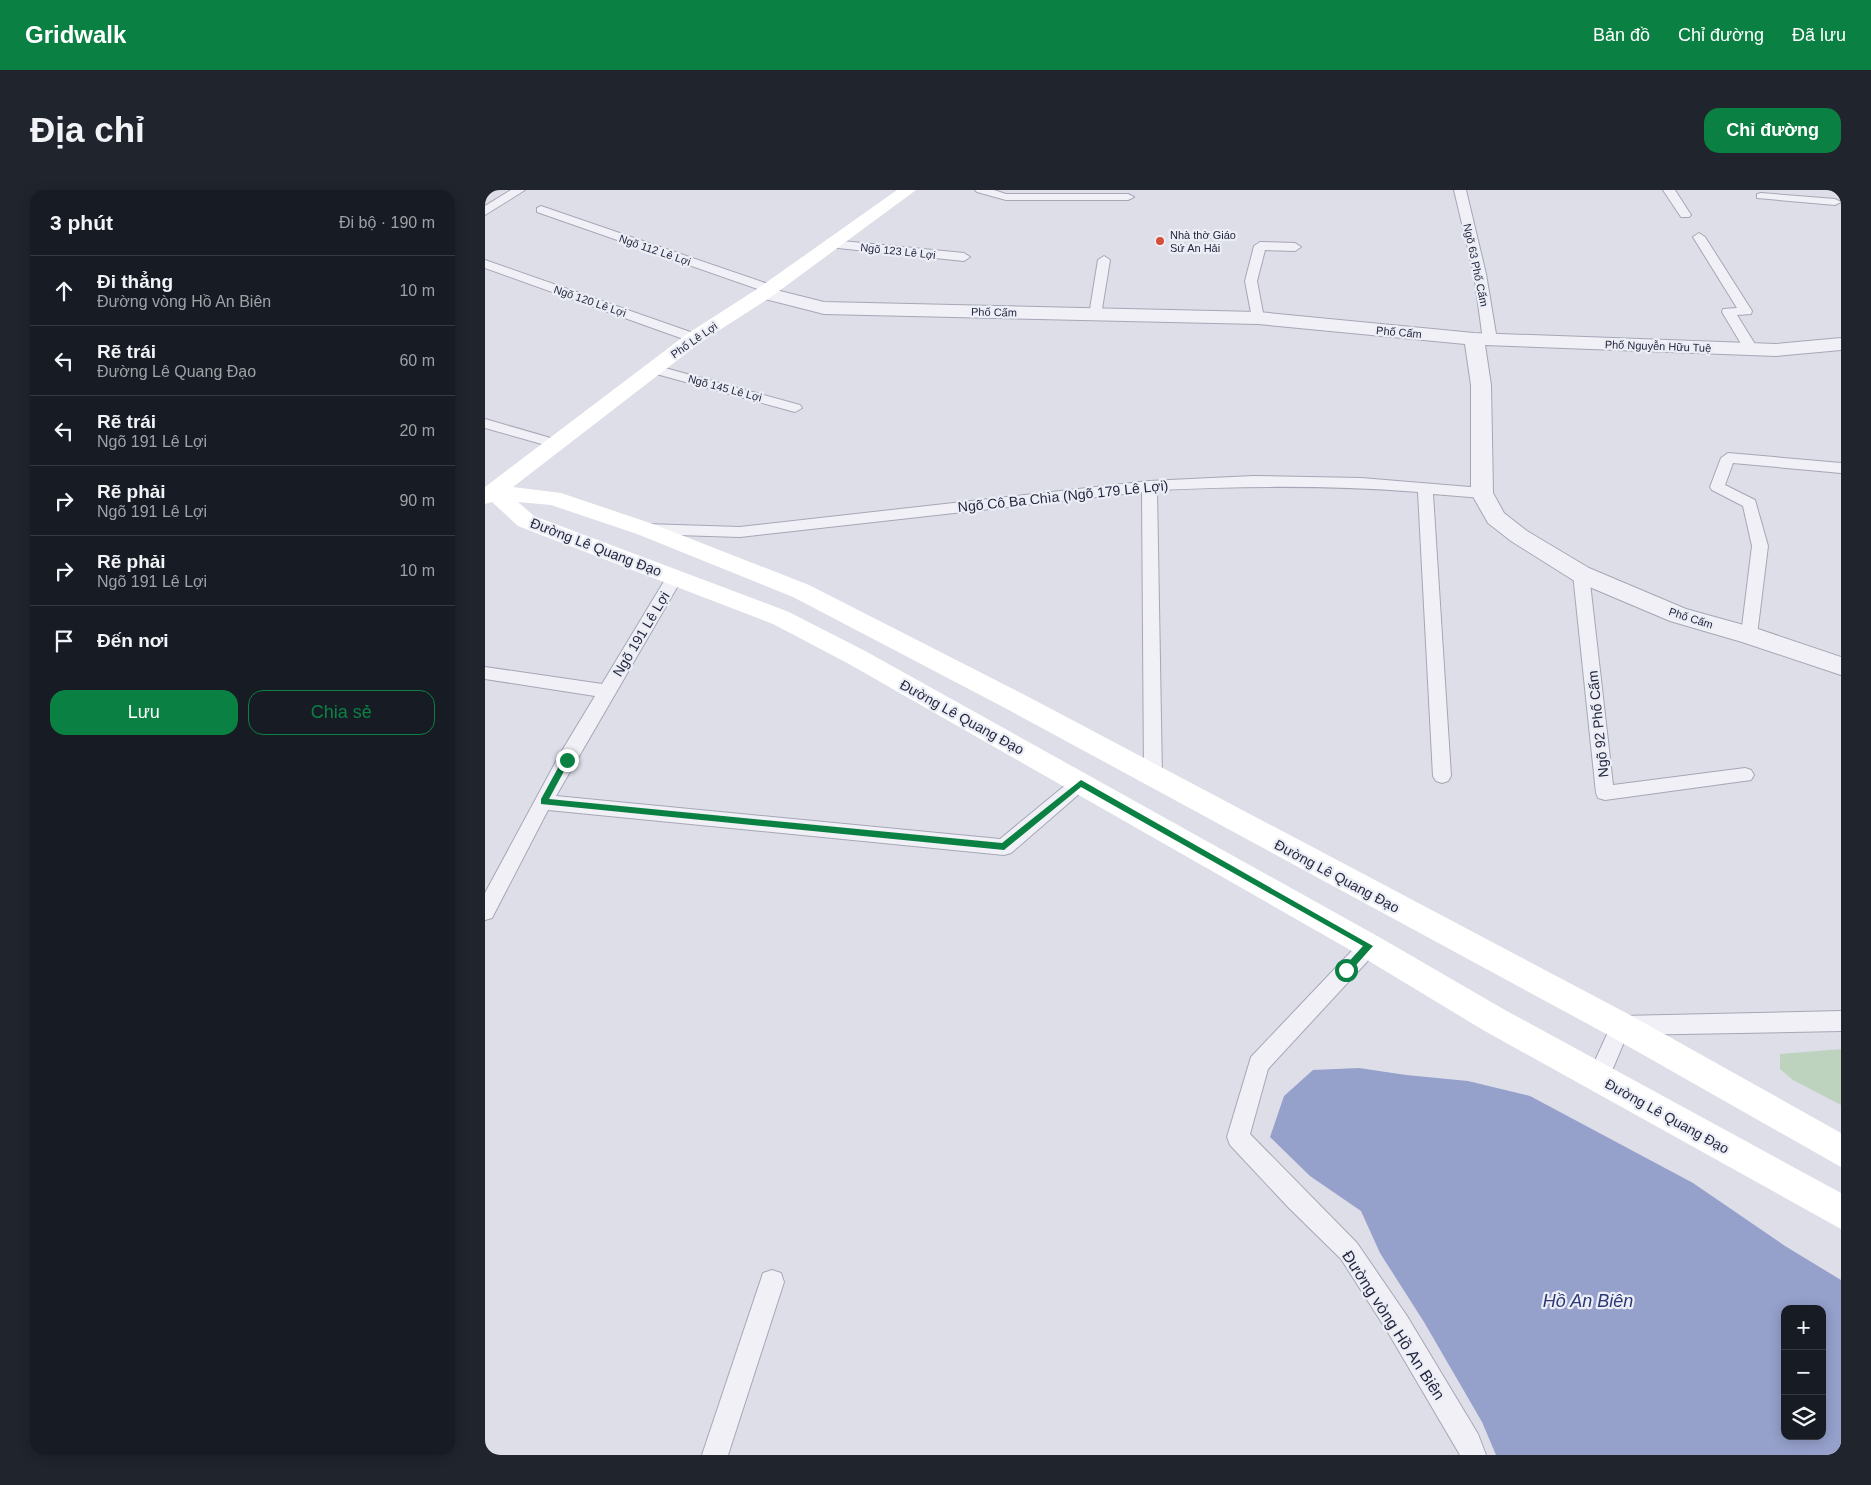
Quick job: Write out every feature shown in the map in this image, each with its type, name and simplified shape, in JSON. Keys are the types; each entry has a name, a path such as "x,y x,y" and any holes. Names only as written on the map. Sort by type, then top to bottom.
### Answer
{"street":[{"name":"Phố Lê Lợi","path":"489,495 694,338 767,291 908,190"},
{"name":"Phố Cấm","path":"767,291 825,308 1258,318 1482,339 1482,493 1496,518 1519,536 1581,574 1678,615 1749,635 1841,666"},
{"name":"Phố Nguyễn Hữu Tuệ","path":"1482,339 1776,350 1841,344"},
{"name":"Đường Lê Quang Đạo","path":"489,495 553,498 645,529 801,591 1014,701 1455,939 1621,1026 1841,1151"},
{"name":"Đường Lê Quang Đạo","path":"489,495 526,521 781,618 858,658 1369,946 1494,1020 1841,1212"}],"lane":[{"path":"485,211 519,190"},
{"path":"981,190 1005,197 1128,197"},
{"name":"Ngõ 63 Phố Cấm","path":"1460,190 1480,274 1482,339"},
{"path":"1669,190 1685,216"},
{"path":"1761,196 1837,201"},
{"name":"Ngõ 112 Lê Lợi","path":"541,210 767,291"},
{"path":"1699,236 1709,256 1746,311 1728,312 1751,349"},
{"name":"Ngõ 123 Lê Lợi","path":"832,244 964,257"},
{"path":"1258,318 1251,281 1260,246 1295,247"},
{"path":"1095,315 1104,260"},
{"name":"Ngõ 120 Lê Lợi","path":"485,264 694,338"},
{"name":"Ngõ 145 Lê Lợi","path":"654,369 795,408"},
{"path":"485,423 556,444"},
{"path":"1749,635 1760,546 1749,503 1717,486 1728,458 1841,468"},
{"name":"Ngõ Cô Ba Chìa (Ngõ 179 Lê Lợi)","path":"645,529 749,531 1149,486 1253,481 1361,483 1482,493"},
{"path":"1149,486 1153,776"},
{"path":"1425,488 1442,776"},
{"name":"Ngõ 92 Phố Cấm","path":"1581,574 1605,793 1745,775"},
{"name":"Ngõ 191 Lê Lợi","path":"485,912 607,690 675,577"},
{"name":"Ngõ 191 Lê Lợi","path":"485,673 607,690"},
{"path":"544,802 1004,847 1081,783"},
{"name":"Đường vòng Hồ An Biên","path":"1369,946 1259,1064 1238,1137 1296,1199 1349,1251 1398,1325 1469,1443 1473,1455"},
{"path":"1598,1078 1621,1026 1841,1021"},
{"path":"715,1455 772,1282"}],"green space":[{"path":"1841,1049 1841,1105 1793,1080 1780,1069 1780,1054"}],"water":[{"name":"Hồ An Biên","path":"1359,1068 1468,1081 1530,1096 1693,1183 1785,1246 1841,1280 1841,1455 1496,1455 1482,1422 1424,1322 1380,1253 1361,1211 1310,1176 1270,1137 1284,1096 1313,1070"}],"place":[{"name":"Nhà thờ Giáo Sứ An Hải","path":"1160,241"}],"route":[{"path":"567,760 544,802 1004,847 1081,783 1369,946 1346,970"}]}
